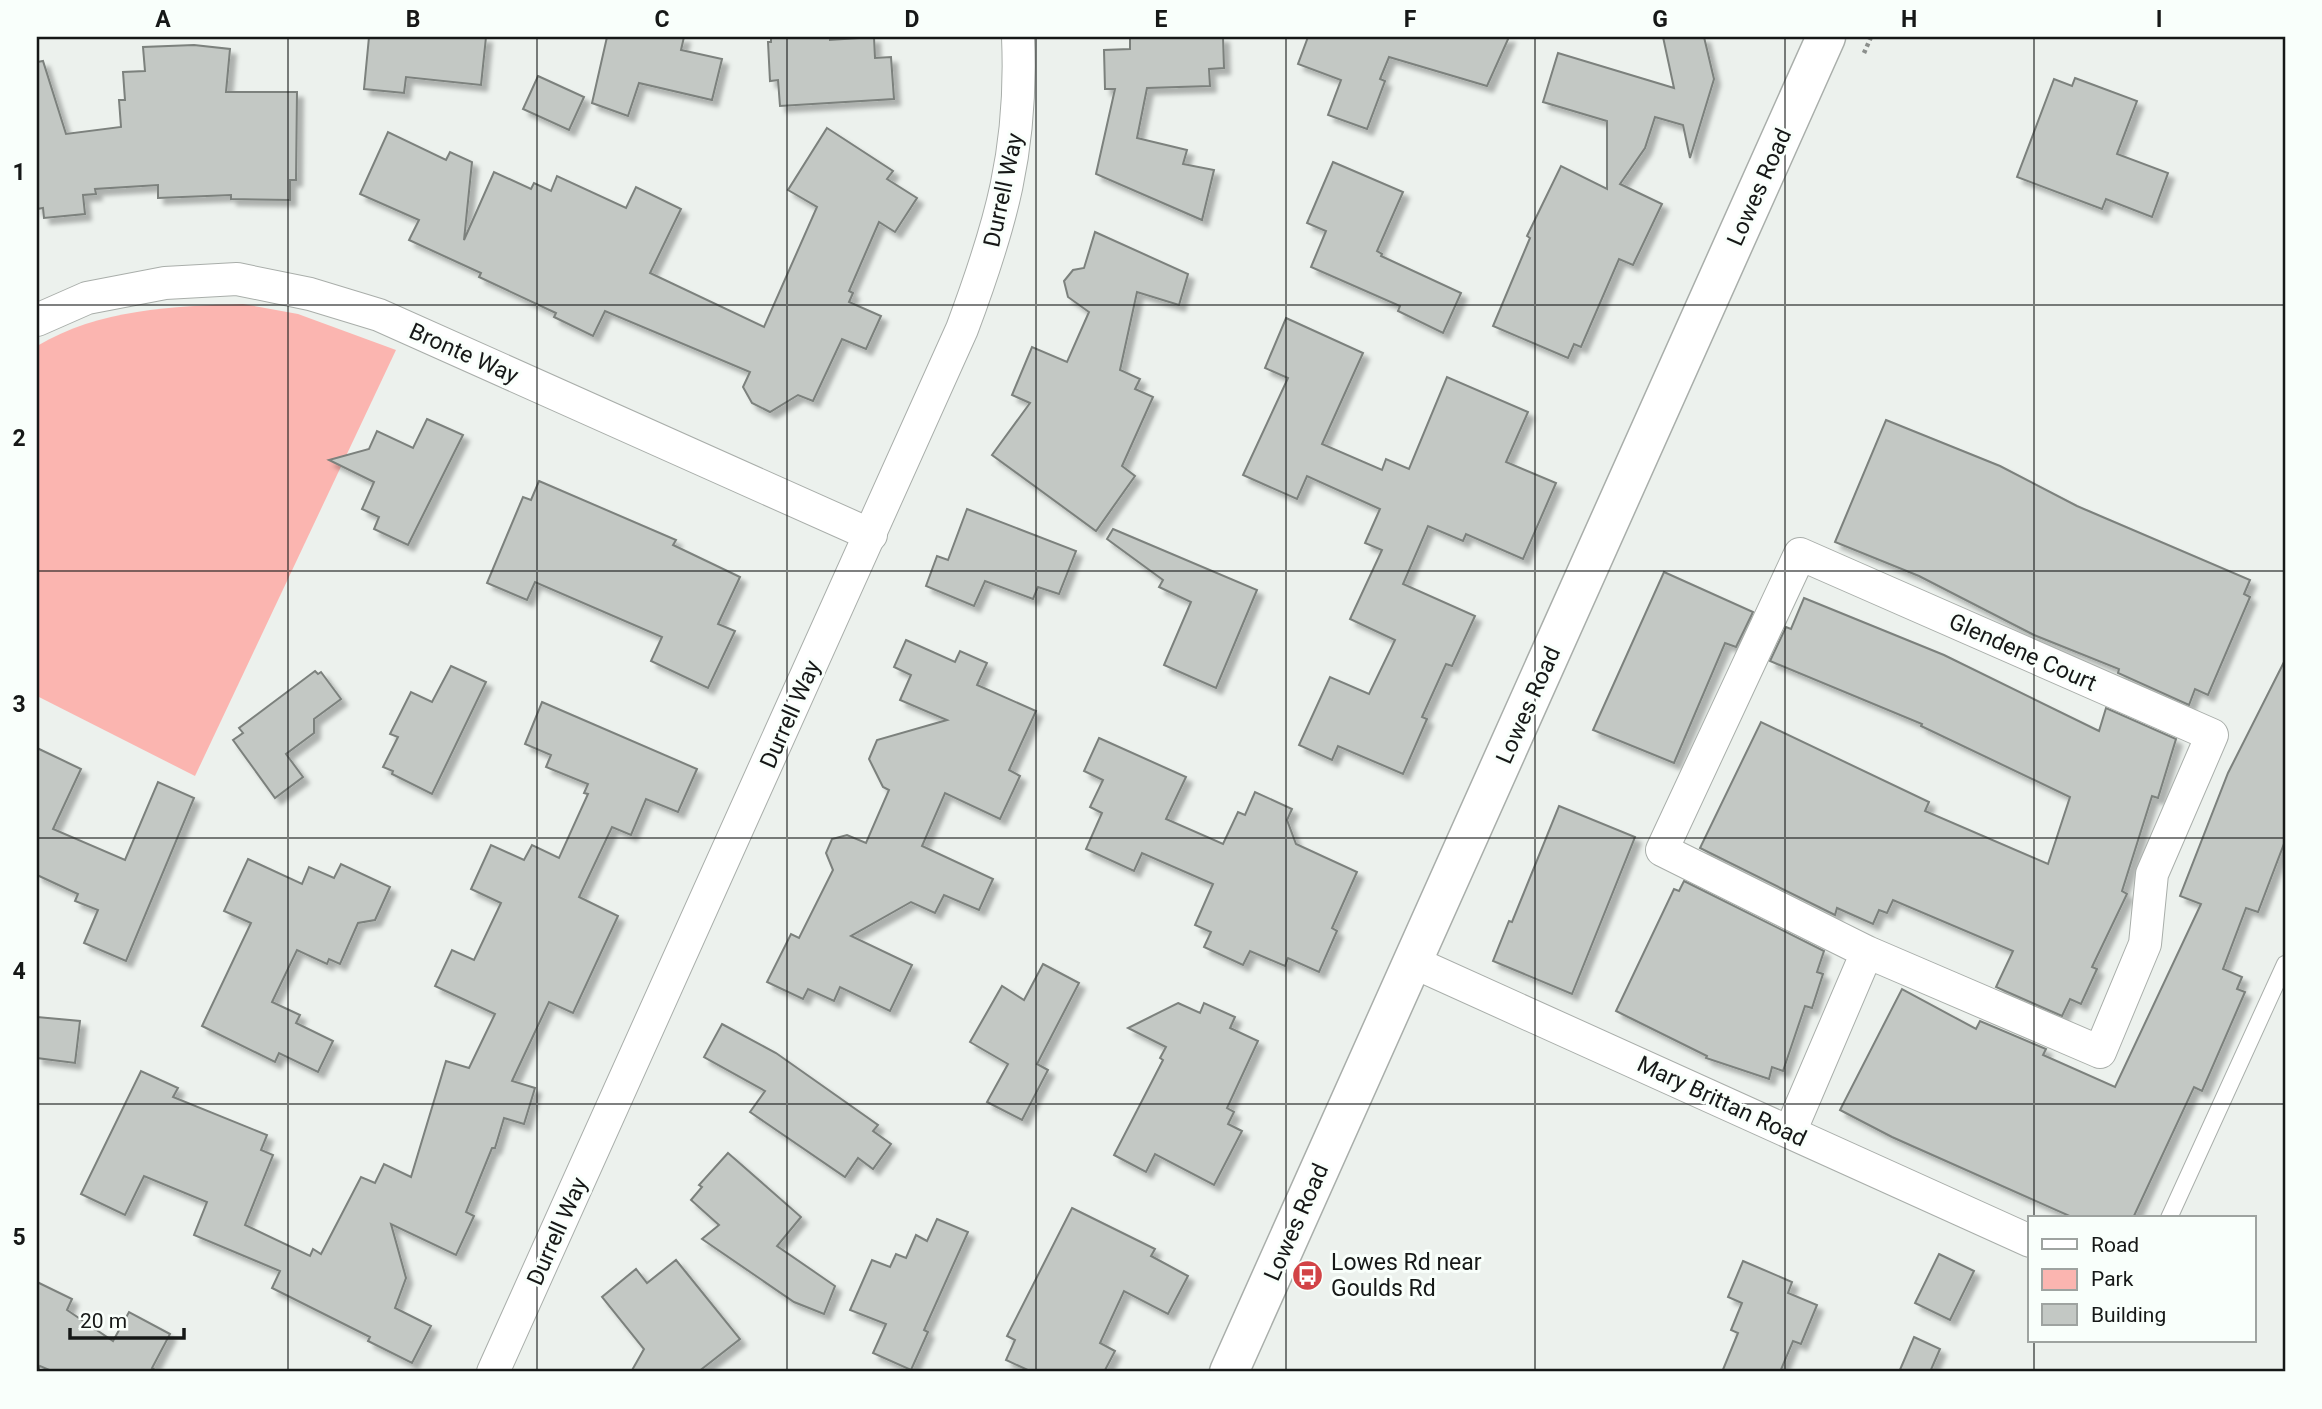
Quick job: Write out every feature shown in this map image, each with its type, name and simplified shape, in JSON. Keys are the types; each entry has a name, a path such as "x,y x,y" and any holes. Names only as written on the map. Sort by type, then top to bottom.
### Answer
{"main road":[{"name":"Lowes Road","path":"1229,1372 1826,37"}],"street":[{"name":"Durrell Way","path":"494,1372 962,329 988,262 1016,147 1020,90 1018,37"},
{"name":"Bronte Way","path":"37,320 87,298 165,283 237,279 310,294 379,315 871,535"},
{"name":"Glendene Court","path":"1800,554 2212,735 2152,874 2145,944 2100,1052 1867,952 1662,850 1800,554"},
{"path":"1790,1132 1867,952"},
{"name":"Mary Brittan Road","path":"1413,962 2028,1240"}],"lane":[{"path":"2170,1216 2285,964"}],"green space":[{"path":"243,304 298,314 396,350 195,776 37,696 37,346 86,324 111,317 163,308"}],"building":[{"path":"369,37 486,37 481,85 406,77 404,93 364,89"},
{"path":"607,37 684,37 681,50 722,59 712,100 639,83 628,116 592,103"},
{"path":"771,37 830,37 830,40 874,37 875,58 891,57 894,99 780,106 778,80 770,81 768,42 771,42"},
{"path":"1130,37 1223,37 1224,68 1209,69 1210,86 1147,88 1137,138 1187,150 1183,164 1214,170 1202,220 1096,174 1115,89 1105,89 1104,50 1130,49"},
{"path":"1308,37 1509,37 1487,86 1389,57 1380,79 1385,81 1367,129 1328,115 1341,80 1298,64"},
{"path":"1663,37 1704,37 1714,79 1690,158 1683,125 1655,117 1645,148 1620,184 1662,204 1633,265 1619,259 1581,347 1574,344 1568,358 1493,326 1530,238 1527,236 1561,166 1607,189 1607,121 1543,102 1558,53 1674,88"},
{"path":"194,45 230,49 226,92 297,92 296,180 290,180 290,200 231,199 231,195 158,198 158,185 95,189 96,194 83,195 85,214 44,218 43,208 37,209 37,62 43,61 66,134 121,127 119,100 125,100 123,72 145,71 143,47"},
{"path":"538,76 584,97 569,130 523,109"},
{"path":"2075,78 2137,101 2117,154 2168,173 2152,217 2106,199 2102,209 2017,177 2054,79 2072,86"},
{"path":"827,128 893,171 887,179 917,198 895,232 879,222 849,291 853,293 849,302 881,316 866,349 842,339 813,401 798,395 770,412 752,403 743,387 750,372 605,311 593,336 554,317 556,313 479,277 481,273 409,240 419,220 360,194 388,132 446,160 450,152 472,162 464,240 494,172 531,189 534,183 551,191 557,176 626,208 636,187 681,209 650,273 764,327 817,207 788,190"},
{"path":"1333,162 1403,192 1377,251 1381,256 1461,293 1443,333 1398,311 1400,306 1311,267 1326,231 1307,223"},
{"path":"1095,232 1188,274 1179,305 1137,292 1120,370 1140,379 1135,389 1153,397 1122,466 1135,476 1096,531 992,455 1030,403 1012,395 1032,347 1067,362 1089,312 1068,297 1064,281 1073,270 1084,268"},
{"path":"1286,318 1363,353 1322,444 1382,470 1386,459 1409,469 1447,377 1528,412 1506,462 1556,483 1523,559 1466,534 1463,541 1428,526 1403,584 1475,616 1452,666 1446,664 1422,717 1427,719 1403,774 1338,746 1332,760 1299,745 1330,677 1369,694 1395,640 1350,619 1382,550 1365,543 1380,509 1307,476 1297,499 1243,475 1288,378 1265,368"},
{"path":"427,419 463,435 408,545 374,529 379,517 362,509 374,482 329,460 369,449 377,431 413,448"},
{"path":"1886,420 2000,466 2077,506 2250,580 2244,594 2250,597 2208,695 2195,689 2189,705 2118,673 2119,669 2034,635 1919,576 1835,542"},
{"path":"539,481 676,540 673,545 740,577 718,624 735,631 708,688 651,661 662,637 535,582 527,600 487,583 523,497 531,500"},
{"path":"967,509 1076,551 1059,594 1038,587 1033,599 985,581 974,606 926,586 937,556 948,560"},
{"path":"1113,529 1257,590 1216,688 1164,665 1191,602 1159,587 1163,580 1107,539"},
{"path":"1664,572 1753,612 1736,647 1725,643 1674,763 1593,730"},
{"path":"1804,598 1944,655 2099,731 2106,708 2176,739 2158,798 2152,796 2122,891 2127,894 2092,967 2097,969 2081,1004 2070,999 2062,1016 1996,987 2013,951 1893,900 1887,913 1879,910 1873,924 1837,908 1835,915 1700,848 1761,722 1929,802 1925,811 2048,864 2070,797 1921,726 1922,724 1770,661 1786,627 1791,629"},
{"path":"906,640 955,662 960,651 987,663 977,685 1036,711 1009,770 1020,776 1000,819 945,793 922,846 993,879 979,910 944,895 935,913 911,902 851,936 912,965 890,1011 840,987 834,1001 808,989 803,999 767,982 791,934 799,938 833,870 826,853 832,839 847,835 866,843 889,790 883,787 869,759 877,740 947,720 900,700 911,675 894,667"},
{"path":"2285,660 2285,841 2258,912 2246,908 2223,969 2242,977 2237,989 2245,992 2202,1091 2194,1087 2134,1216 2070,1216 1892,1137 1840,1110 1902,989 1976,1029 1980,1021 2046,1049 2043,1055 2115,1087 2201,904 2180,896 2228,773"},
{"path":"451,666 486,682 432,794 383,767 398,737 390,734 411,692 432,702"},
{"path":"315,671 318,674 321,672 341,699 314,719 314,733 286,754 303,777 275,798 233,740 243,733 239,728"},
{"path":"542,702 697,769 678,812 646,799 631,835 612,827 579,897 618,916 573,1013 549,1002 512,1081 535,1088 524,1124 504,1118 495,1148 492,1148 466,1212 474,1216 456,1255 391,1224 406,1278 395,1308 431,1326 412,1363 368,1341 370,1337 272,1288 280,1271 194,1235 207,1202 144,1176 125,1215 81,1194 141,1071 178,1088 173,1097 267,1135 261,1150 273,1155 245,1225 310,1256 313,1249 321,1254 361,1177 375,1183 384,1164 411,1177 446,1061 469,1068 495,1014 435,986 452,950 474,960 501,903 471,889 491,845 524,860 532,845 559,858 588,794 584,793 588,784 546,767 551,755 525,744"},
{"path":"1099,738 1186,777 1166,819 1223,844 1238,812 1245,815 1255,792 1292,809 1287,820 1296,844 1357,872 1332,928 1337,931 1319,972 1288,958 1285,966 1250,951 1243,965 1204,947 1211,932 1195,925 1213,884 1142,853 1134,871 1086,849 1102,813 1090,807 1103,780 1084,771"},
{"path":"37,748 81,769 53,829 125,860 158,782 194,798 126,961 84,943 98,910 75,901 78,894 37,875"},
{"path":"1559,806 1635,837 1572,994 1493,961 1509,921 1512,922"},
{"path":"248,859 302,884 309,867 334,878 341,864 390,887 375,920 358,923 340,964 329,959 327,964 297,950 272,1002 300,1015 296,1023 333,1041 318,1072 279,1053 275,1062 202,1026 251,923 224,911"},
{"path":"1684,881 1824,951 1817,972 1823,974 1812,1008 1805,1006 1783,1071 1772,1067 1769,1079 1706,1058 1707,1056 1616,1011 1674,889 1679,891"},
{"path":"1043,964 1079,983 1037,1064 1048,1070 1022,1120 987,1102 1008,1064 970,1042 1002,986 1024,1000"},
{"path":"1178,1003 1200,1013 1204,1003 1235,1017 1230,1028 1258,1041 1227,1108 1234,1112 1228,1124 1242,1131 1214,1185 1155,1154 1146,1172 1114,1155 1163,1060 1160,1058 1166,1047 1128,1028"},
{"path":"37,1017 80,1021 75,1063 37,1058"},
{"path":"722,1024 776,1053 878,1125 873,1131 891,1144 873,1169 858,1158 845,1177 750,1112 765,1091 704,1057"},
{"path":"728,1153 801,1217 777,1246 835,1286 824,1314 794,1302 702,1239 719,1225 691,1200 702,1187 699,1185"},
{"path":"1072,1208 1155,1249 1151,1256 1188,1276 1168,1314 1124,1291 1100,1343 1115,1351 1104,1372 1032,1372 1006,1360 1015,1340 1007,1336"},
{"path":"937,1219 968,1232 924,1330 928,1332 911,1370 873,1353 886,1324 850,1310 872,1260 890,1267 896,1254 906,1258 916,1235 927,1241"},
{"path":"1939,1254 1974,1271 1950,1320 1915,1303"},
{"path":"676,1260 740,1339 698,1372 631,1372 644,1349 602,1297 636,1269 647,1283"},
{"path":"1743,1261 1792,1282 1788,1293 1817,1305 1801,1344 1793,1341 1780,1372 1722,1372 1738,1333 1731,1330 1742,1303 1728,1297"},
{"path":"37,1282 72,1299 67,1310 113,1341 129,1312 170,1334 152,1368 159,1372 54,1372 40,1366 37,1372"},
{"path":"1914,1337 1940,1349 1930,1372 1899,1372"}],"place":[{"name":"Lowes Rd near Goulds Rd","path":"1308,1275"}]}
